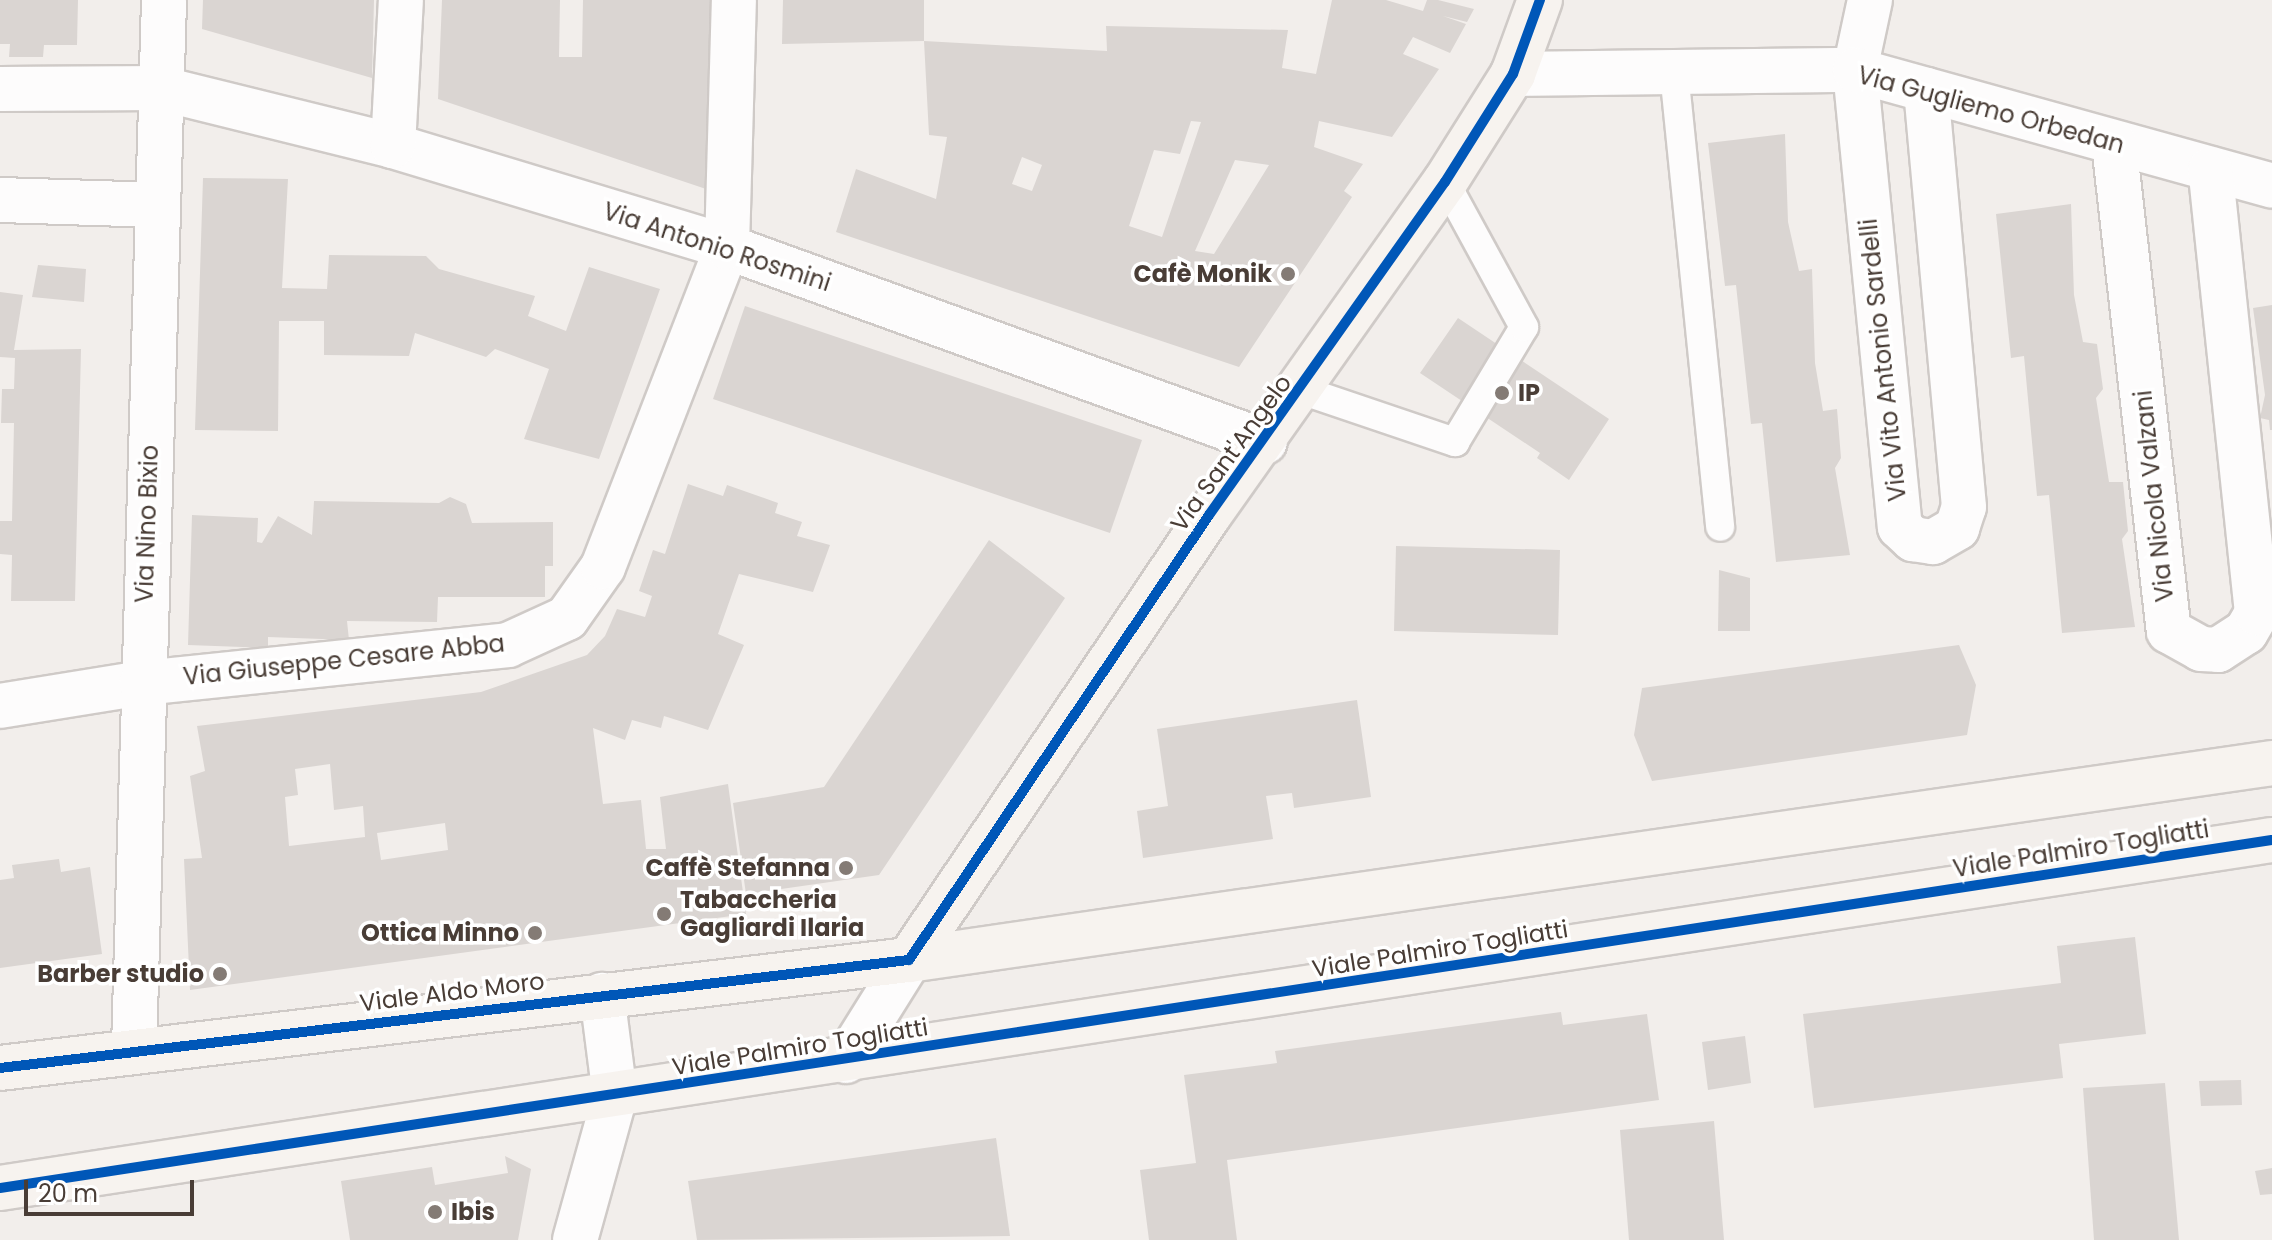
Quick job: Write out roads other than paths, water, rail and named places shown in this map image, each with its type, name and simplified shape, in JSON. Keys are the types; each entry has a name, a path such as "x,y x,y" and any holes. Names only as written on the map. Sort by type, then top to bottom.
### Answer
{"street":[{"name":"Via Nino Bixio","path":"134,1048 159,88 164,0"},
{"path":"393,146 401,0"},
{"name":"Via Giuseppe Cesare Abba","path":"0,706 142,683 508,645 567,618 603,567 727,247 734,0"},
{"name":"Via Sant'Angelo","path":"909,960 1445,182 1513,74 1540,0"},
{"path":"1855,70 1870,0"},
{"name":"Via Gugliemo Orbedan","path":"1513,74 1855,70 2272,186"},
{"name":"Via Vito Antonio Sardelli","path":"1855,70 1900,527 1913,539 1933,542 1957,528 1964,507 1926,90"},
{"name":"Via Antonio Rosmini","path":"0,89 159,88 393,146 727,247 1265,442"},
{"name":"Via Nicola Valzani","path":"2114,143 2169,631 2201,649 2218,650 2246,632 2257,613 2210,169"},
{"path":"0,200 156,205"},
{"path":"909,960 2272,763"},
{"name":"Viale Palmiro Togliatti","path":"615,1096 2272,840"},
{"name":"Viale Aldo Moro","path":"0,1068 134,1048 909,960"},
{"name":"Viale Palmiro Togliatti","path":"846,1061 909,960"},
{"path":"575,1240 615,1096 602,995"},
{"path":"0,1188 615,1096"}],"lane":[{"path":"1674,72 1720,527"},
{"path":"1301,390 1455,442 1524,327 1445,182"}],"place":[{"name":"Cafè Monik","path":"1288,274"},
{"name":"IP","path":"1502,393"},
{"name":"Caffè Stefanna","path":"846,868"},
{"name":"Tabaccheria Gagliardi Ilaria","path":"664,914"},
{"name":"Ottica Minno","path":"535,933"},
{"name":"Barber studio","path":"220,974"},
{"name":"Ibis","path":"435,1212"}]}
